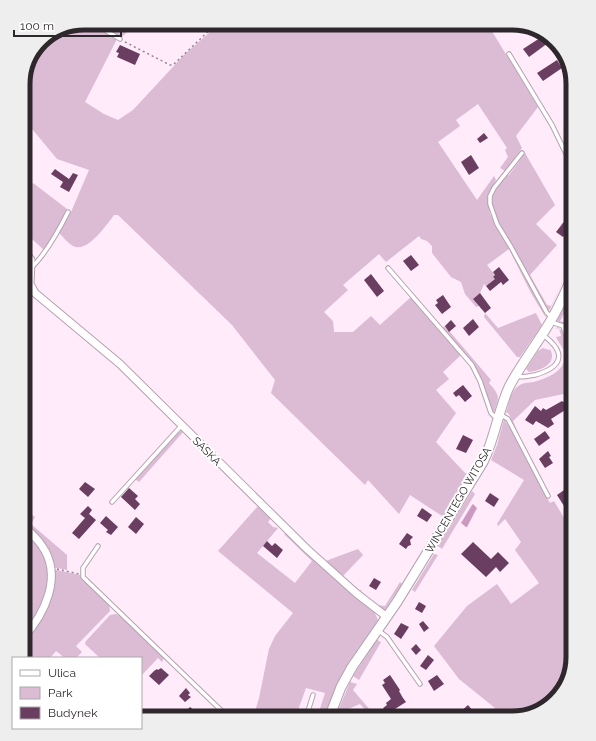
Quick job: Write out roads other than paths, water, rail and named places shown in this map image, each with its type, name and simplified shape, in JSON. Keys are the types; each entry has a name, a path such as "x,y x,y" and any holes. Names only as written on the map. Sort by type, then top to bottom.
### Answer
{"street":[{"name":"SASKA","path":"30,259 30,269"},
{"name":"SASKA","path":"30,289 120,364 320,562 387,618"},
{"name":"WINCENTEGO WITOSA","path":"332,711 347,676 387,618 483,462 493,439 504,399 515,375 551,320 566,289"},
{"path":"30,533 43,546 49,558 51,568 50,586 44,608 30,629"}],"lane":[{"path":"105,30 120,39"},
{"path":"509,54 552,126 566,154"},
{"path":"522,153 494,188 490,196 490,204 497,224 551,320 566,326"},
{"path":"30,269 36,263 61,227 68,212"},
{"path":"388,268 472,365 480,381 491,413 494,416 508,419 548,496"},
{"path":"563,326 566,335"},
{"path":"515,375 524,377 549,371 555,365 559,357 557,349 552,342 542,334"},
{"path":"112,502 182,425"},
{"path":"98,546 83,568 83,575 86,580 222,711"},
{"path":"378,630 387,637 420,684"},
{"path":"309,711 313,695"}]}
